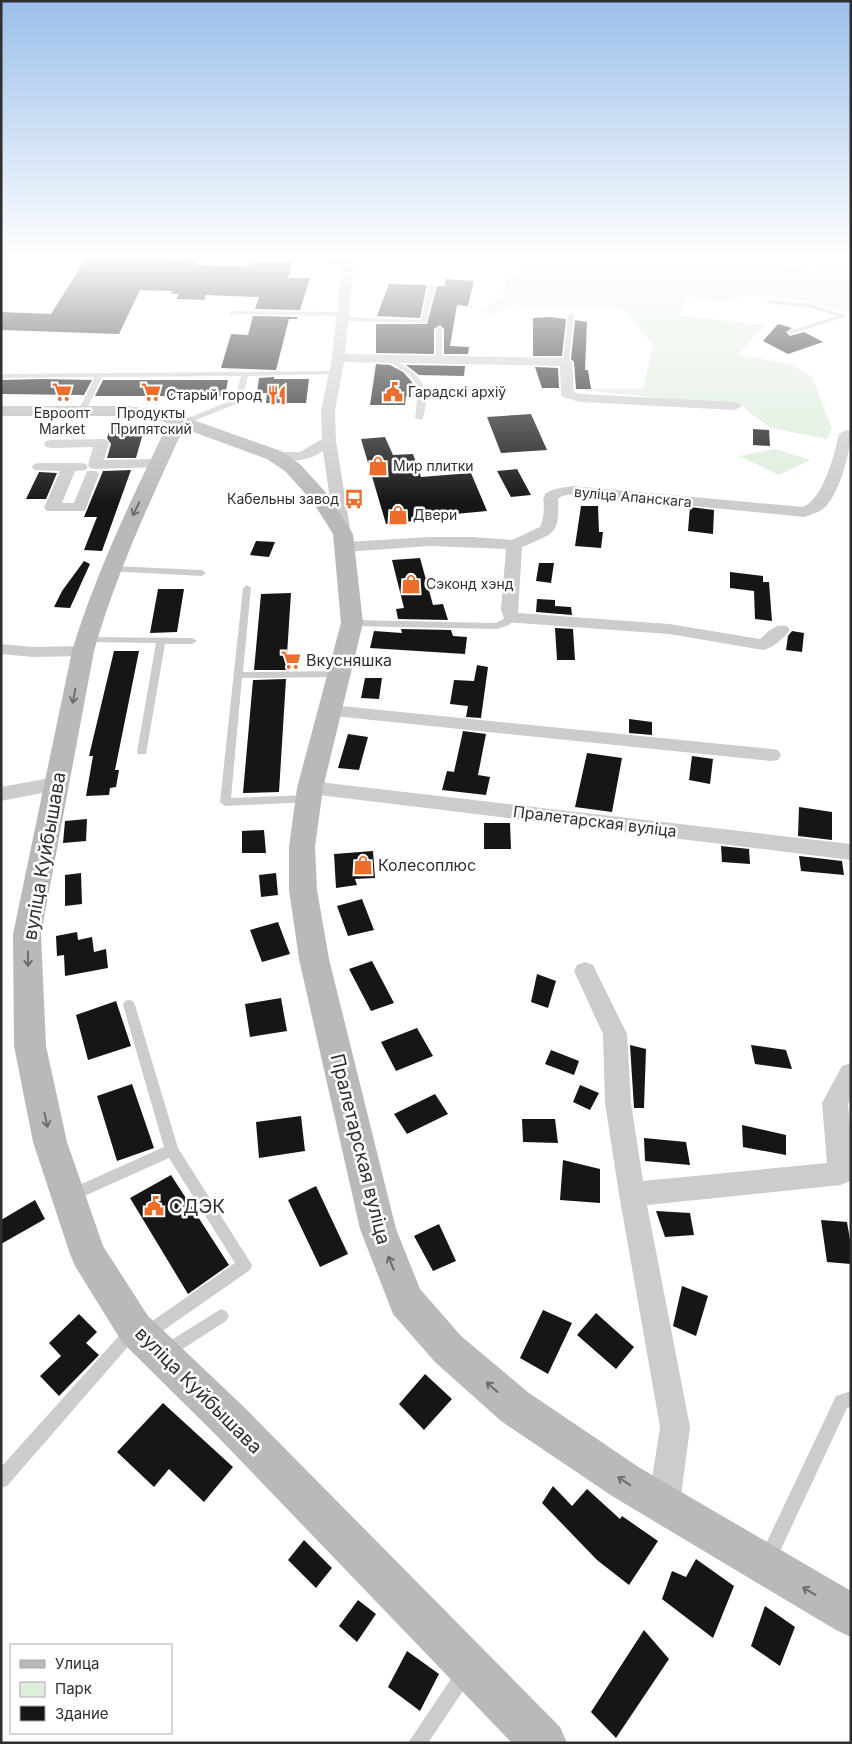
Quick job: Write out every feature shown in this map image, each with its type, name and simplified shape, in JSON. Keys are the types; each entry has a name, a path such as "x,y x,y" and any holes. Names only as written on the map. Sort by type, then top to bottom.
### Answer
{"main road":[{"name":"Пралетарская вуліца","path":"1,411 152,413 186,422 274,455 293,468 321,499 344,540 352,623 309,794 302,847 303,890 314,959 378,1229 406,1301 448,1349 515,1407 626,1482 851,1615"},
{"name":"вуліца Куйбышава","path":"186,422 171,436 128,527 96,607 84,645 27,934 30,1046 50,1142 88,1254 146,1340 230,1421 544,1743"}],"street":[{"path":"340,339 328,410 329,441 344,540 477,540 514,544 509,609 511,618 636,625 745,640 763,645 781,630"},
{"path":"338,358 566,362 567,391 573,396 580,398 735,406"},
{"name":"вуліца Апанскага","path":"514,544 546,530 551,519 550,497 558,492 573,490 804,512 822,501 842,451 846,434"},
{"path":"274,455 295,458 308,456 329,441"},
{"path":"51,444 102,443 80,508 52,508 69,467"},
{"path":"39,467 93,469 156,468"},
{"path":"1,649 33,652 84,645"},
{"path":"331,711 771,755"},
{"path":"1,794 56,784"},
{"name":"Пралетарская вуліца","path":"309,794 851,852"},
{"path":"586,971 615,1034 618,1103 632,1194 675,1427 664,1505"},
{"path":"632,1194 841,1173 835,1103 851,1073"}],"lane":[{"path":"439,339 439,359"},
{"path":"566,362 568,339"},
{"path":"386,358 415,374 421,381 419,418"},
{"path":"1,376 334,373"},
{"path":"186,422 238,400 245,374"},
{"path":"82,411 99,376"},
{"path":"111,569 202,573"},
{"path":"247,588 225,802 309,794"},
{"path":"352,623 496,626 511,618"},
{"path":"142,752 161,641"},
{"path":"84,645 192,641"},
{"path":"238,675 340,674"},
{"path":"1,1480 146,1340 245,1265 172,1150 129,1004"},
{"path":"68,1198 172,1150"},
{"path":"146,1340 221,1316"},
{"path":"765,1564 842,1402 851,1399"},
{"path":"417,1743 470,1665"}],"green space":[{"path":"648,339 752,339 738,355 790,364 812,377 832,429 827,439 771,428 743,406 570,389 643,389 653,345"},
{"path":"775,449 810,460 779,475 739,456"}],"building":[{"path":"229,339 284,339 276,370 221,368"},
{"path":"376,339 434,339 434,354 376,353"},
{"path":"444,339 451,339 450,346 469,347 468,354 444,354"},
{"path":"533,339 564,339 562,356 533,356"},
{"path":"573,339 586,339 585,370 588,370 591,389 576,389 574,362 571,359"},
{"path":"764,339 818,339 823,342 788,354 763,341"},
{"name":"Гарадскі архіў","path":"376,364 390,365 403,372 412,382 414,396 406,396 405,405 370,405"},
{"path":"406,365 465,366 464,376 419,375"},
{"path":"535,367 558,368 559,388 542,388"},
{"path":"274,377 274,379 309,379 306,403 266,403 267,393 257,393 259,378"},
{"path":"1,380 92,380 84,395 1,394"},
{"path":"103,380 228,380 225,396 95,396"},
{"path":"531,414 547,450 501,453 487,417"},
{"path":"111,426 145,426 136,458 107,458 111,444 107,438"},
{"path":"753,429 769,430 770,446 753,445"},
{"path":"385,437 393,455 413,454 421,477 471,473 487,511 413,518 414,521 386,524 361,439"},
{"path":"517,469 531,495 511,497 497,471"},
{"path":"131,470 102,551 84,550 97,517 84,517 103,471"},
{"path":"39,472 57,473 46,499 26,499"},
{"path":"581,506 598,506 599,532 603,532 601,548 575,546"},
{"path":"690,507 714,510 713,534 688,531"},
{"path":"256,541 275,542 269,557 250,555"},
{"path":"420,558 433,605 443,604 448,620 398,619 396,609 404,608 392,560"},
{"path":"84,561 90,564 70,608 54,607 62,591"},
{"path":"539,563 554,563 551,583 536,581"},
{"path":"730,572 763,576 763,582 769,582 772,621 755,619 754,591 730,588"},
{"path":"158,589 184,589 177,632 150,633"},
{"path":"291,593 286,670 254,670 261,594"},
{"path":"537,599 555,600 555,606 571,607 572,615 536,612"},
{"path":"555,628 573,629 575,660 557,660"},
{"path":"401,629 451,630 453,636 467,637 465,654 370,648 374,631 402,633"},
{"path":"792,631 804,633 802,652 786,650 788,636"},
{"path":"114,651 139,651 115,770 119,770 116,787 110,788 109,795 86,796 93,756 89,756"},
{"path":"477,665 488,667 481,718 466,717 468,706 450,704 454,680 474,681"},
{"path":"365,678 382,678 379,699 361,698"},
{"path":"286,679 279,792 243,793 253,680"},
{"path":"629,719 652,722 652,735 629,733"},
{"path":"463,731 486,734 478,775 490,777 486,795 442,790 447,771 454,772"},
{"path":"348,734 368,737 359,770 338,768"},
{"path":"587,753 622,758 612,812 575,807"},
{"path":"692,756 713,759 710,784 689,780"},
{"path":"799,807 832,812 832,840 798,836"},
{"path":"87,819 86,841 63,843 65,821"},
{"path":"484,823 510,823 511,849 484,849"},
{"path":"264,830 266,853 242,853 242,831"},
{"path":"721,846 749,849 750,864 722,862"},
{"path":"373,851 375,878 355,879 357,885 336,888 334,854"},
{"path":"799,856 842,861 844,875 801,871"},
{"path":"81,873 82,904 65,906 65,875"},
{"path":"276,873 278,895 261,897 259,875"},
{"path":"362,899 374,930 348,936 337,906"},
{"path":"278,922 290,954 262,962 250,930"},
{"path":"77,932 78,940 92,937 94,952 106,949 108,968 65,976 64,955 57,956 56,936"},
{"path":"372,961 394,1003 371,1011 349,969"},
{"path":"537,974 556,981 548,1008 531,1002"},
{"path":"281,998 287,1031 250,1037 245,1004"},
{"path":"116,1001 131,1046 88,1060 76,1015"},
{"path":"417,1028 433,1056 396,1071 381,1042"},
{"path":"630,1045 646,1049 644,1108 634,1108"},
{"path":"751,1045 786,1050 792,1069 755,1064"},
{"path":"551,1050 579,1061 574,1075 545,1064"},
{"path":"132,1084 154,1148 117,1161 97,1096"},
{"path":"580,1085 599,1093 590,1110 573,1102"},
{"path":"435,1094 448,1114 407,1134 394,1114"},
{"path":"301,1116 305,1151 259,1158 256,1122"},
{"path":"522,1119 555,1119 558,1143 523,1142"},
{"path":"742,1125 786,1135 786,1155 743,1147"},
{"path":"644,1138 686,1142 690,1165 645,1161"},
{"path":"563,1160 600,1169 600,1203 560,1200"},
{"path":"171,1175 229,1265 188,1294 130,1198"},
{"path":"316,1186 348,1254 320,1267 288,1200"},
{"path":"35,1200 45,1219 1,1244 1,1220"},
{"path":"656,1211 690,1213 694,1235 665,1237"},
{"path":"821,1220 847,1222 851,1246 851,1264 827,1262"},
{"path":"439,1224 456,1261 433,1271 414,1236"},
{"path":"682,1286 708,1296 696,1336 673,1326"},
{"path":"543,1310 572,1323 548,1374 520,1358"},
{"path":"596,1313 634,1347 616,1369 577,1335"},
{"path":"79,1314 97,1332 86,1343 99,1355 59,1396 40,1376 61,1356 49,1343"},
{"path":"425,1374 452,1399 424,1430 399,1404"},
{"path":"163,1403 233,1467 204,1502 169,1469 154,1487 117,1452"},
{"path":"553,1486 572,1506 587,1489 620,1519 622,1516 658,1541 629,1585 597,1560 542,1503"},
{"path":"304,1540 332,1568 316,1588 288,1560"},
{"path":"696,1559 734,1586 713,1638 662,1599 672,1571 686,1577"},
{"path":"358,1600 376,1614 357,1642 339,1626"},
{"path":"765,1606 795,1627 780,1666 751,1646"},
{"path":"644,1630 669,1659 616,1738 591,1712"},
{"path":"407,1651 439,1674 420,1711 388,1687"}],"place":[{"name":"Евроопт Market","path":"62,392"},
{"name":"Продукты Припятский","path":"151,392"},
{"name":"Гарадскі архіў","path":"393,392"},
{"name":"Старый город","path":"277,395"},
{"name":"Мир плитки","path":"378,466"},
{"name":"Кабельны завод","path":"354,499"},
{"name":"Двери","path":"398,515"},
{"name":"Сэконд хэнд","path":"411,584"},
{"name":"Вкусняшка","path":"291,660"},
{"name":"Колесоплюс","path":"363,865"},
{"name":"СДЭК","path":"154,1206"}]}
